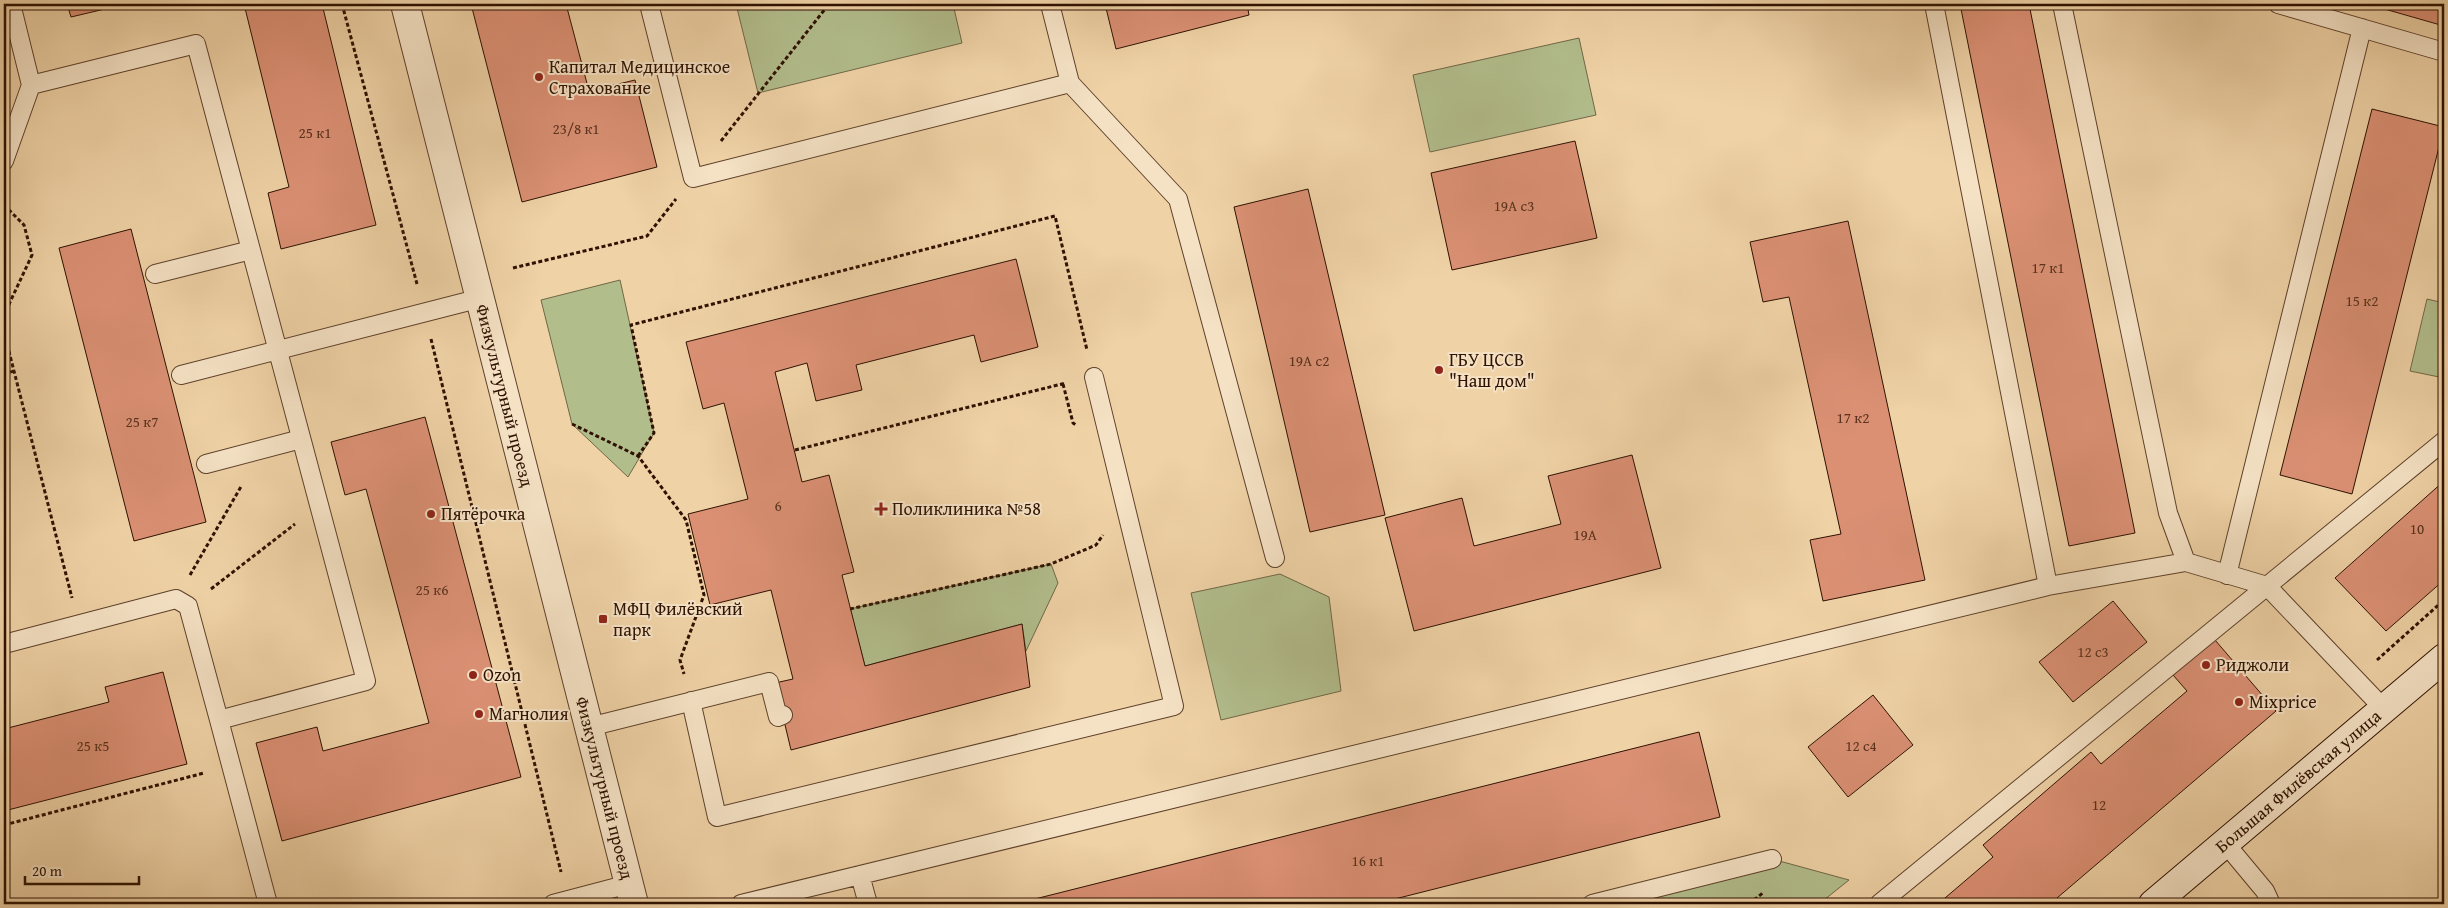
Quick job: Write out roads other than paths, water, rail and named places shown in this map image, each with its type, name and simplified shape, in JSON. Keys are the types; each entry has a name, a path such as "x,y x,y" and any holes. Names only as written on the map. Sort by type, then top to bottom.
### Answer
{"street":[{"name":"Физкультурный проезд","path":"405,4 632,894"},
{"name":"Большая Филёвская улица","path":"2153,904 2444,658"}],"lane":[{"path":"4,161 30,85 11,4"},
{"path":"649,4 693,178 1070,83"},
{"path":"1050,4 1070,83 1178,199 1275,558"},
{"path":"1934,4 2048,586"},
{"path":"2062,4 2168,513 2186,562"},
{"path":"2278,4 2444,52"},
{"path":"2227,575 2362,28"},
{"path":"30,85 196,44 366,681 219,720"},
{"path":"156,274 251,250"},
{"path":"181,375 481,298"},
{"path":"691,701 718,817 1174,706 1094,377"},
{"path":"206,464 301,440"},
{"path":"1879,904 2444,441"},
{"path":"741,904 2048,586 2186,562 2267,586 2384,709"},
{"path":"4,644 79,624 182,603 219,720 268,904"},
{"path":"589,727 769,682 778,716 782,715"},
{"path":"2225,843 2265,891 2271,904"},
{"path":"1592,904 1772,858"},
{"path":"860,876 868,904"},
{"path":"560,902 632,894"}],"place":[{"name":"Капитал Медицинское Страхование","path":"539,77"},
{"name":"ГБУ ЦССВ \"Наш дом\"","path":"1439,370"},
{"name":"Поликлиника №58","path":"881,509"},
{"name":"Пятёрочка","path":"431,514"},
{"name":"МФЦ Филёвский парк","path":"603,619"},
{"name":"Риджоли","path":"2206,665"},
{"name":"Ozon","path":"473,675"},
{"name":"Mixprice","path":"2239,702"},
{"name":"Магнолия","path":"479,714"}]}
